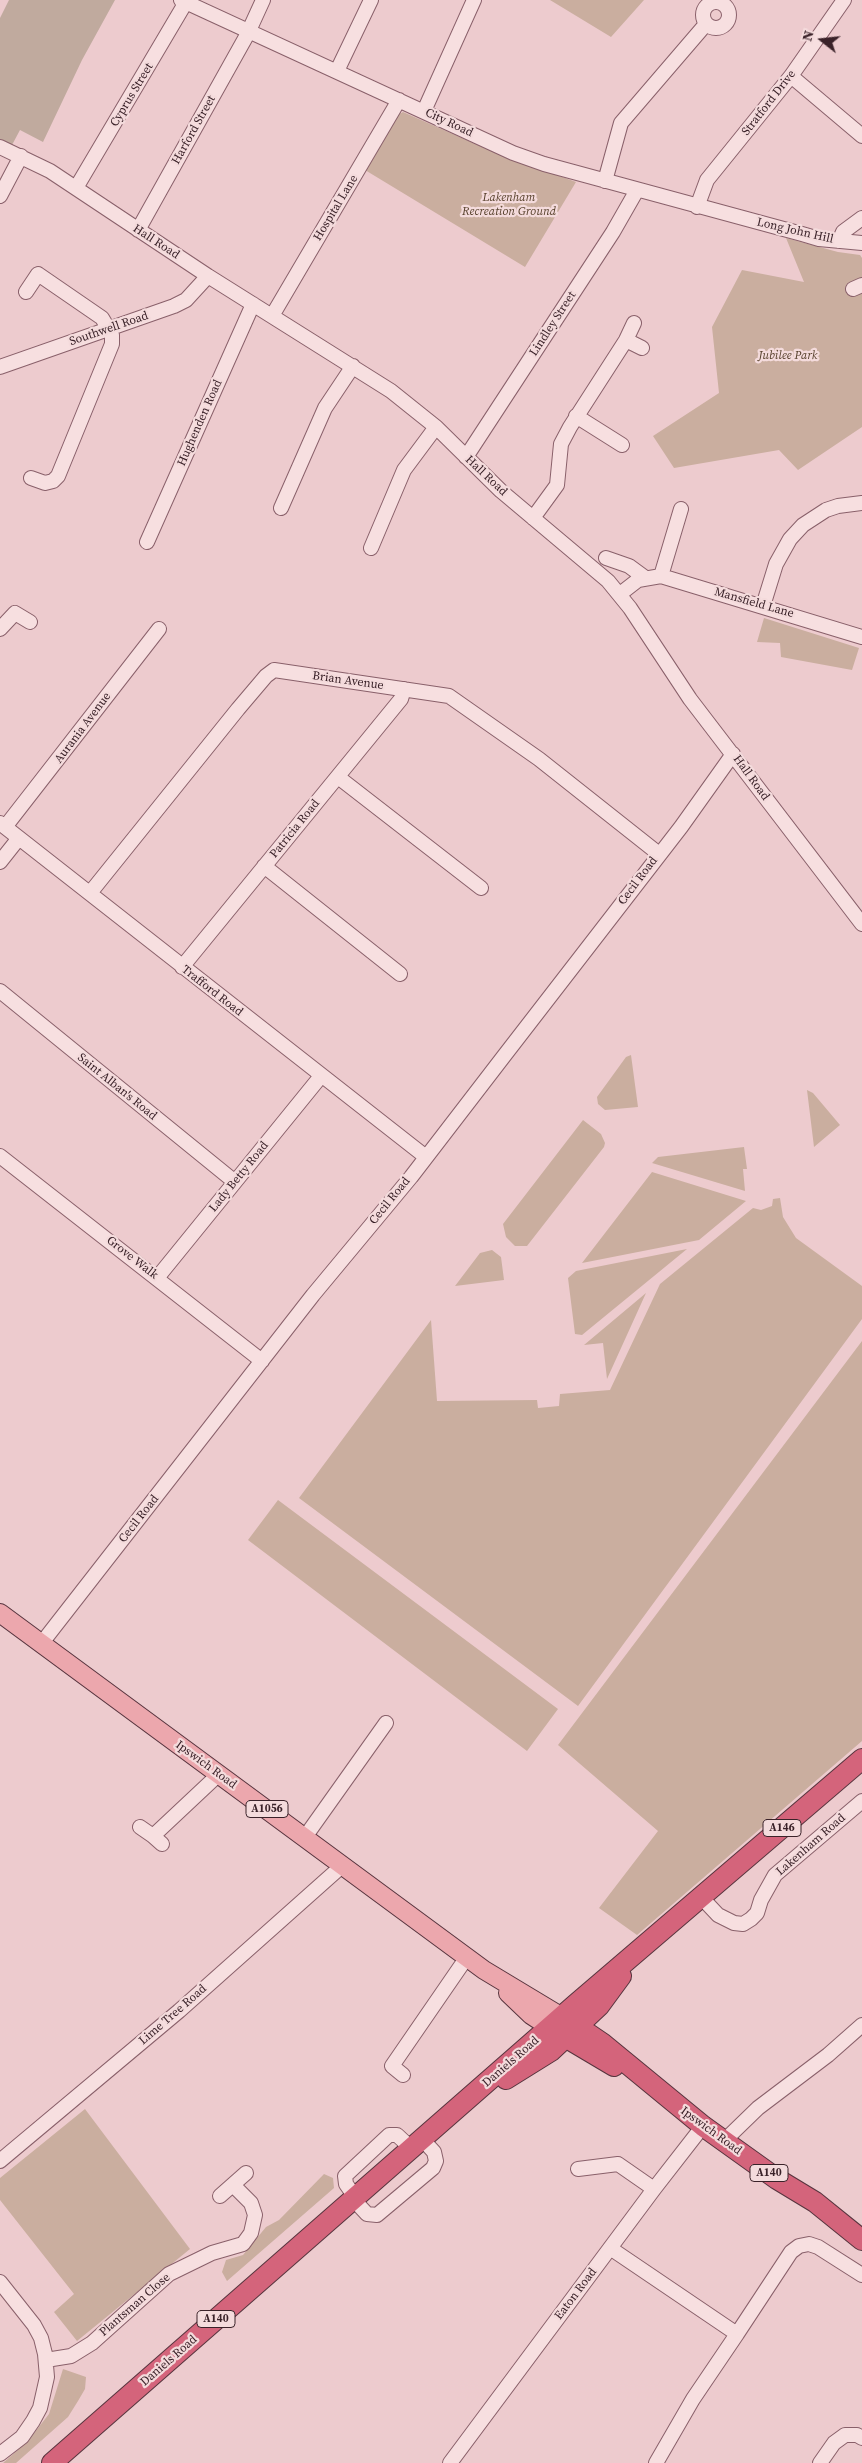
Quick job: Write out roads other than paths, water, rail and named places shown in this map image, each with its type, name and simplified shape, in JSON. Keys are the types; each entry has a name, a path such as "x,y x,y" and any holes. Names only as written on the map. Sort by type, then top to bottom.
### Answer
{"highway":[{"name":"A146","path":"564,2027 599,2006 642,1948 862,1759"},
{"name":"Ipswich Road","path":"564,2027 602,2043 657,2091 703,2126 777,2179 815,2202 862,2240"},
{"name":"Daniels Road","path":"52,2463 452,2113 551,2051 564,2027"}],"main road":[{"name":"Ipswich Road","path":"0,1613 564,2027"}],"street":[{"name":"Harford Street","path":"138,230 250,30 263,0"},
{"path":"338,71 371,0"},
{"path":"424,112 474,0"},
{"name":"Stratford Drive","path":"697,207 707,180 790,76 844,0"},
{"name":"City Road","path":"183,1 250,30 513,153 729,216"},
{"name":"Cyprus Street","path":"76,188 183,1"},
{"path":"605,181 622,124 706,24"},
{"path":"790,76 862,136"},
{"name":"Hospital Lane","path":"272,316 399,100"},
{"name":"Hall Road","path":"0,146 76,188 208,276 391,391 436,427 533,518 608,581 630,608 674,676 862,924"},
{"path":"0,196 21,156"},
{"name":"Lindley Street","path":"466,457 613,232 637,190"},
{"name":"Long John Hill","path":"729,216 819,239 862,243"},
{"path":"839,241 843,232 862,218"},
{"path":"26,292 38,274 92,309 102,318 112,335 111,350 58,476 52,481 45,483 31,478"},
{"name":"Southwell Road","path":"0,367 186,300 208,276"},
{"name":"Hughenden Road","path":"147,542 253,304"},
{"path":"533,518 557,485 562,444 576,416 626,340 634,323"},
{"path":"626,340 642,348"},
{"path":"281,508 325,408 353,366"},
{"path":"576,416 605,440 622,445"},
{"path":"371,548 404,470 436,427"},
{"path":"763,606 776,564 790,539 803,525 826,510 838,506 862,503"},
{"path":"661,576 681,509"},
{"path":"606,558 629,566 644,577 628,586 620,594"},
{"name":"Mansfield Lane","path":"644,577 661,576 862,637"},
{"path":"0,629 13,608 30,622"},
{"name":"Aurania Avenue","path":"3,825 159,628"},
{"name":"Brian Avenue","path":"90,893 266,676 274,670 448,696 539,759 659,854"},
{"name":"Patricia Road","path":"182,967 401,699 404,689"},
{"name":"Cecil Road","path":"41,1644 262,1361 426,1157 659,854 733,754"},
{"path":"338,777 481,888"},
{"name":"Trafford Road","path":"3,825 426,1157"},
{"path":"0,862 19,838"},
{"path":"264,866 400,974"},
{"name":"Saint Alban's Road","path":"0,991 235,1182"},
{"name":"Lady Betty Road","path":"157,1278 321,1076"},
{"name":"Grove Walk","path":"0,1156 262,1361"},
{"path":"306,1837 386,1724"},
{"path":"140,1827 157,1840 218,1774"},
{"name":"Lakenham Road","path":"702,1898 715,1913 734,1923 743,1924 757,1913 761,1900 775,1875 862,1801"},
{"name":"Lime Tree Road","path":"0,2161 179,2011 343,1865"},
{"path":"403,2075 392,2066 467,1957"},
{"path":"724,2141 758,2108 828,2055 862,2025"},
{"name":"Eaton Road","path":"450,2463 703,2126"},
{"path":"354,2198 367,2214 377,2215 433,2168 436,2161 434,2152 417,2143"},
{"path":"578,2169 618,2164 654,2189"},
{"path":"220,2196 246,2173"},
{"name":"Plantsman Close","path":"46,2360 72,2356 92,2343 169,2274 212,2252 243,2244 251,2233 255,2216 251,2203 233,2185"},
{"path":"656,2463 694,2399 794,2249 809,2244 818,2246 862,2276"},
{"path":"610,2248 737,2334"},
{"path":"0,2282 34,2324 41,2338 46,2360 46,2391 40,2408 22,2437 0,2454"},
{"path":"820,2463 834,2443 845,2436 857,2435 862,2438"}],"park label":[{"name":"Lakenham Recreation Ground","path":"509,205"},
{"name":"Jubilee Park","path":"788,356"}]}
